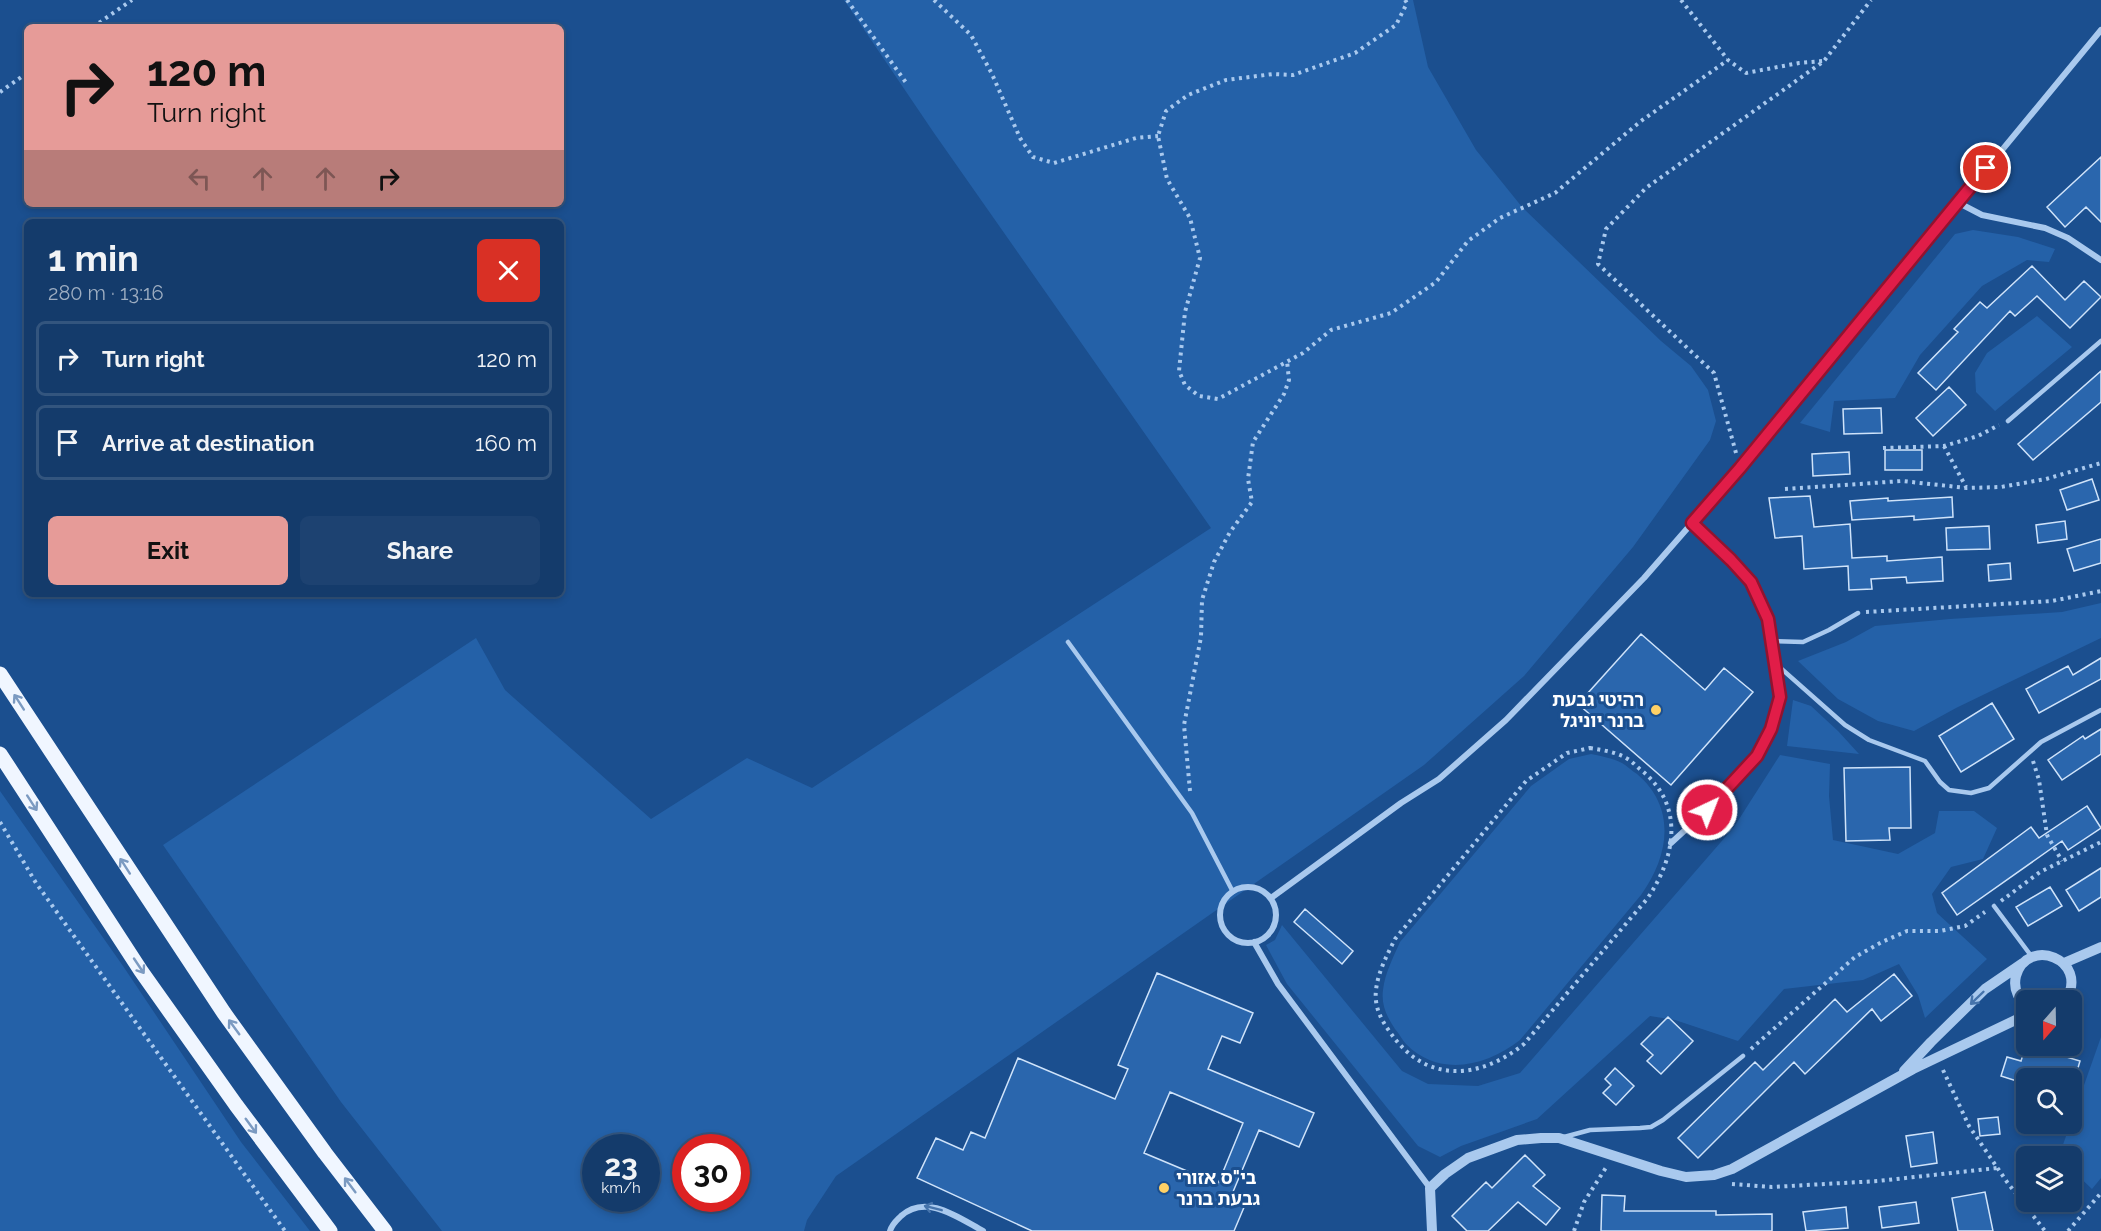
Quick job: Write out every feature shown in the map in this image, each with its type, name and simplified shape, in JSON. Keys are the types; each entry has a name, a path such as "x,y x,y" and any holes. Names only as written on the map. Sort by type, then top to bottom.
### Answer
{"main road":[{"path":"0,674 224,1013 325,1153 385,1231"},
{"path":"0,754 148,980 256,1133 330,1231"}],"street":[{"path":"1271,898 1401,803 1439,779 1506,720 1644,578 1740,468 2101,30"},
{"path":"1957,202 1982,214 2044,228 2068,238 2101,260"},
{"path":"1671,843 1707,810 1757,756 1771,729 1780,697 1768,619 1751,582 1692,523"},
{"path":"1246,887 1256,888 1271,898 1276,916 1275,925 1263,939 1254,942 1237,940 1229,936 1221,920 1221,910 1224,902 1233,892 1246,887"},
{"path":"1254,942 1278,984 1430,1188 1432,1231"},
{"path":"2064,963 2101,947"},
{"path":"1900,1077 1930,1042 1985,989 2028,960 2046,955 2064,963 2070,972 2071,990"},
{"path":"2016,992 2015,982 2018,971 2028,960"},
{"path":"1430,1188 1468,1158 1517,1140 1559,1138 1686,1177 1714,1175 1732,1169 1900,1077 2016,1020"},
{"path":"890,1231 892,1225 906,1212 924,1206 938,1208 983,1231"}],"lane":[{"path":"2008,421 2101,341"},
{"path":"1772,641 1803,642 1858,613"},
{"path":"1068,642 1192,813 1233,892"},
{"path":"1775,663 1845,725 1869,740 1925,761 1940,782 1949,790 1971,794 1989,788 2041,742 2101,710"},
{"path":"1994,906 2028,960"},
{"path":"1559,1138 1590,1130 1651,1126 1663,1120 1743,1056"}],"path":[{"path":"97,24 132,0"},
{"path":"847,0 907,84"},
{"path":"934,0 971,35 992,74 1020,138 1033,157 1054,163 1136,138 1158,136"},
{"path":"1405,0 1407,3 1396,25 1355,53 1293,75 1273,74 1226,80 1188,95 1166,111 1158,136 1167,179 1190,218 1200,258 1185,312 1179,371 1185,385 1199,396 1218,399 1302,353 1331,330 1391,313 1436,282 1468,241 1500,218 1555,193 1641,121 1728,60"},
{"path":"1681,0 1728,60 1746,73 1799,63 1824,62"},
{"path":"1740,468 1714,373 1598,264 1606,229 1646,188 1824,62 1871,0"},
{"path":"0,92 24,75"},
{"path":"1192,813 1184,725 1201,637 1202,600 1214,562 1230,532 1252,502 1248,479 1253,442 1284,394 1289,380 1287,361"},
{"path":"1883,448 1944,446 1978,436 2008,421"},
{"path":"1944,446 1967,488"},
{"path":"1785,489 1902,481 1967,488 2001,487 2101,463"},
{"path":"1858,613 2052,601 2101,591"},
{"path":"1590,748 1627,758 1647,774 1661,790 1671,819 1671,843 1659,880 1647,898 1524,1044 1507,1058 1475,1071 1445,1071 1423,1064 1401,1048 1379,1016 1375,992 1381,968 1395,939 1526,781 1558,758 1567,753 1590,748"},
{"path":"2030,752 2039,780 2047,835 2062,861"},
{"path":"0,822 36,883 285,1231"},
{"path":"1743,1056 1855,957 1907,932 1940,931 1965,926 2040,872 2101,842"},
{"path":"1937,1058 1969,1126 1997,1168 2046,1231"},
{"path":"1574,1231 1584,1202 1614,1156"},
{"path":"1720,1182 1772,1188 1878,1182 1997,1168"},
{"path":"2068,1231 2101,1193"}],"shaded area":[{"path":"844,0 1413,0 1428,67 1476,150 1522,207 1661,341 1691,366 1708,390 1716,421 1710,440 1633,547 1524,676 1424,765 836,1176 807,1220 804,1231 442,1231 341,1102 163,845 476,638 505,690 651,819 747,758 812,788 1211,528 934,133"},
{"path":"1973,230 2018,237 2055,249 2049,262 2027,260 1982,286 1920,355 1895,398 1834,401 1830,432 1800,423 1955,234"},
{"path":"2037,316 2072,347 1995,411 1976,392 1975,373 1987,353"},
{"path":"2101,603 2101,638 1956,708 1914,731 1878,721 1838,699 1798,661 1846,642 1875,626 2062,612"},
{"path":"1793,700 1811,706 1859,754 1787,746"},
{"path":"1591,754 1624,764 1650,787 1658,802 1663,817 1663,849 1651,880 1520,1040 1507,1049 1478,1062 1448,1065 1419,1055 1406,1044 1395,1029 1387,1015 1383,1001 1386,978 1400,942 1531,786 1569,759"},
{"path":"1780,755 1830,764 1829,796 1833,840 1898,854 1935,833 1939,811 1974,811 1997,828 1983,859 1951,867 1932,894 1937,913 1987,959 1925,1018 1918,995 1899,964 1863,980 1784,989 1738,1041 1675,1020 1650,1016 1537,1119 1461,1146 1440,1157 1418,1146 1287,984 1266,945 1275,940 1282,925 1402,1071 1428,1084 1478,1086 1520,1073 1734,827"},
{"path":"0,791 123,966 241,1142 310,1231 0,1231"},
{"path":"2101,1037 2101,1178 2092,1189 2082,1180 2082,1146 2063,1146 2067,1134 2082,1134 2082,1091"}],"building":[{"path":"2101,157 2101,222 2086,207 2065,227 2047,207"},
{"path":"2032,266 2065,300 2084,281 2101,297 2070,328 2037,296 2015,316 2010,311 1936,390 1918,373 1958,332 1954,329 1980,302 1987,308"},
{"path":"2101,371 2101,402 2033,460 2018,444"},
{"path":"1949,387 1966,405 1933,436 1916,418"},
{"path":"1881,408 1882,433 1844,434 1843,409"},
{"path":"1885,450 1922,450 1922,470 1885,470"},
{"path":"1849,452 1850,474 1813,476 1812,454"},
{"path":"2092,479 2099,500 2067,510 2060,490"},
{"path":"1810,496 1814,527 1850,524 1852,558 1887,556 1887,561 1942,557 1943,581 1907,583 1906,577 1871,579 1872,589 1849,590 1848,566 1804,569 1802,536 1775,538 1769,498"},
{"path":"1952,497 1953,517 1914,520 1914,516 1852,520 1850,501"},
{"path":"2065,521 2067,539 2038,543 2036,525"},
{"path":"1989,526 1990,549 1947,550 1946,528"},
{"path":"2101,539 2101,563 2074,571 2067,549"},
{"path":"2010,563 2011,579 1989,581 1988,565"},
{"name":"רהיטי גבעת ברנר יוניגל","path":"1641,634 1705,690 1724,668 1753,692 1671,785 1578,704"},
{"path":"2101,658 2101,679 2039,713 2026,689 2068,666 2073,675"},
{"path":"1992,703 2014,739 1961,772 1939,736"},
{"path":"2101,729 2101,754 2062,780 2048,760 2083,736 2085,739"},
{"path":"1910,767 1911,828 1889,828 1890,840 1846,841 1844,768"},
{"path":"2087,806 2101,828 2068,850 2062,841 1957,915 1942,893 2031,827 2039,838"},
{"path":"2101,868 2101,897 2079,911 2066,890"},
{"path":"2050,887 2062,906 2028,926 2016,907"},
{"path":"1305,909 1353,951 1342,964 1294,922"},
{"path":"1157,973 1253,1013 1240,1043 1222,1036 1208,1069 1314,1113 1299,1147 1259,1130 1230,1199 1245,1205 1234,1231 1032,1231 917,1178 936,1138 963,1150 971,1132 985,1138 1018,1058 1115,1099 1128,1069 1118,1065","holes":["1170,1092 1243,1123 1218,1184 1144,1153"]},
{"path":"1894,974 1912,996 1881,1021 1872,1009 1805,1074 1794,1062 1698,1158 1678,1138 1755,1062 1763,1070 1835,999 1847,1012"},
{"path":"1668,1017 1693,1041 1661,1074 1647,1061 1653,1055 1641,1044"},
{"path":"2023,1056 2063,1056 2080,1061 2078,1068 2016,1068 2016,1081 2001,1076 2007,1057 2021,1061"},
{"path":"1615,1068 1634,1086 1616,1105 1603,1093 1611,1085 1605,1079"},
{"path":"1998,1117 2000,1134 1980,1136 1978,1119"},
{"path":"1933,1132 1937,1163 1911,1167 1906,1136"},
{"path":"1525,1155 1545,1175 1533,1186 1560,1208 1546,1225 1518,1202 1488,1231 1467,1231 1452,1216 1486,1182 1492,1188"},
{"path":"1985,1192 1993,1231 1958,1231 1952,1198"},
{"path":"1602,1195 1625,1196 1624,1211 1716,1211 1716,1215 1772,1214 1772,1231 1601,1231"},
{"path":"1916,1202 1919,1223 1882,1228 1879,1207"},
{"path":"1846,1207 1848,1228 1806,1231 1803,1212"}],"place":[{"name":"רהיטי גבעת ברנר יוניגל","path":"1656,710"},
{"name":"בי\"ס אזורי גבעת ברנר","path":"1164,1188"}],"route":[{"path":"1707,810 1757,756 1771,729 1780,697 1768,619 1751,582 1692,523 1740,468 1986,168"}]}
